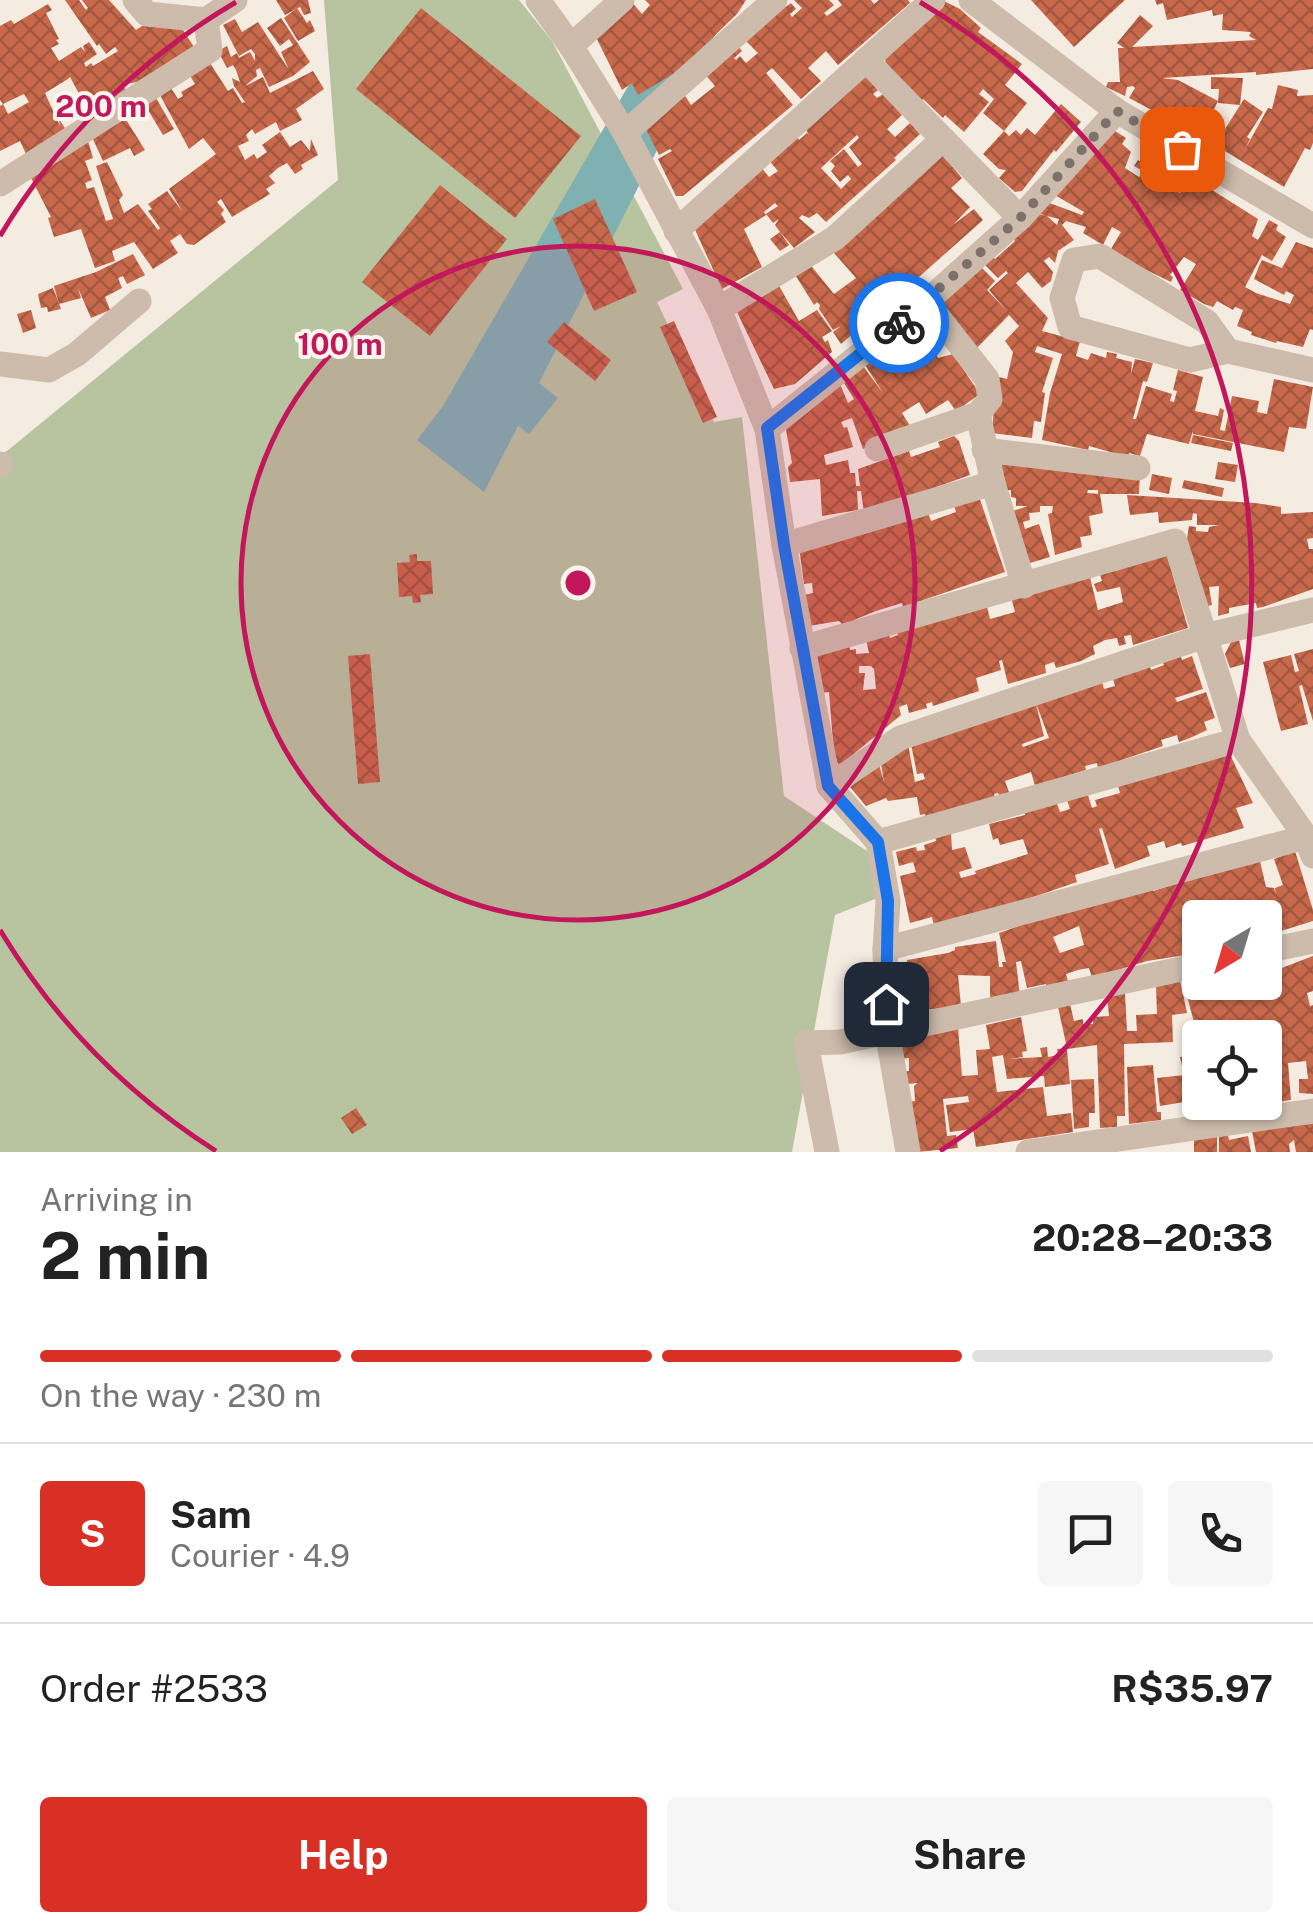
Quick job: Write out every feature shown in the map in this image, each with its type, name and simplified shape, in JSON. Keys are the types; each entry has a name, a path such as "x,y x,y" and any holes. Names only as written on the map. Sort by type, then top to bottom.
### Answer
{"street":[{"path":"136,0 147,14 206,20 235,0"},
{"path":"538,0 625,133 719,309 767,428 828,786 878,842 888,901 887,1031 908,1152"},
{"path":"571,46 622,0"},
{"path":"625,133 775,0"},
{"path":"676,230 933,0"},
{"path":"971,0 1117,111 1313,226"},
{"path":"0,184 210,50 206,20"},
{"path":"866,60 1020,218"},
{"path":"767,428 926,302 1020,218 1117,111"},
{"path":"719,309 835,238 943,139"},
{"path":"1228,351 1207,322 1100,256 1074,260 1062,298 1070,327 1190,360 1228,351 1313,370"},
{"path":"0,364 49,370 77,354 139,301"},
{"path":"877,450 978,414 990,400 987,379 926,302"},
{"path":"978,414 993,484 1024,586"},
{"path":"984,450 1138,468"},
{"path":"784,545 993,484"},
{"path":"802,648 1175,541 1238,740 1310,846 885,949"},
{"path":"828,786 900,738 1206,636 1313,610"},
{"path":"878,842 1238,740"},
{"path":"1282,947 1313,941"},
{"path":"826,1152 806,1043 840,1042 1182,969"},
{"path":"1028,1152 1313,1110"}],"green space":[{"path":"324,0 519,0 552,41 683,289 657,302 714,422 742,417 784,796 873,855 880,897 835,915 792,1152 0,1152 0,454 338,180"}],"water":[{"path":"678,0 733,0 539,383 558,398 529,434 518,426 484,492 417,440 443,406"}],"building":[{"path":"65,0 79,0 86,10 82,0 109,0 136,30 145,24 183,30 194,47 137,82 123,86 126,90 91,116 70,77 45,93 60,126 59,119 66,130 26,154 20,141 0,151 0,26 11,20 14,24 48,4 52,10 46,13 59,39 59,44 51,48 59,61 81,47 85,52 83,46 89,42 97,54 84,63 86,67 118,51 115,47 106,54 97,46","holes":["24,94 29,102 8,114 3,104"]},
{"path":"276,0 308,0 311,13 304,15 300,7 285,15"},
{"path":"630,0 642,14 650,5 645,0 746,0 737,14 678,71 638,95 632,83 622,90 593,31"},
{"path":"794,0 829,0 834,5 824,13 827,16 842,5 838,0 910,3 838,65 826,51 808,68 821,81 801,99 772,68 766,73 793,105 683,196 676,196 658,159 672,151 659,155 643,123 682,91 691,105 715,86 703,72 737,45 742,51 734,58 740,56 746,63 758,53 743,38 791,3 796,9 790,14 792,17 802,8"},
{"path":"942,0 960,9 981,28 978,32 1022,64 1005,85 1027,103 1004,131 983,113 994,99 983,89 979,94 989,102 964,132 921,101 887,65 885,60"},
{"path":"1031,0 1125,0 1074,47"},
{"path":"1155,0 1313,0 1313,69 1162,78 1178,80 1218,101 1201,136 1129,98 1133,86 1127,87 1125,96 1106,87 1108,82 1120,82 1118,48 1124,48 1117,43 1140,15 1153,26 1132,47 1256,40 1249,36 1251,32 1222,30 1223,14 1213,16 1212,10 1167,20 1163,3 1157,5"},
{"path":"297,8 315,31 298,41 284,18"},
{"path":"421,8 581,136 515,218 356,89"},
{"path":"281,18 310,62 293,76 269,87 260,68 245,86 263,77 270,93 313,71 324,89 296,109 302,120 280,131 276,122 255,134 252,129 246,135 249,141 238,146 245,160 254,154 257,159 267,152 262,145 280,132 290,147 301,140 310,151 311,139 318,155 301,165 303,169 295,174 287,163 278,168 269,176 275,183 266,189 270,194 232,217 221,199 217,202 224,210 221,214 226,222 194,245 187,244 180,234 170,241 178,253 153,269 134,242 112,251 115,261 95,268 81,229 54,237 48,218 51,217 28,172 88,141 93,158 85,161 92,180 85,183 87,189 94,187 106,221 113,219 96,166 107,162 123,195 119,200 124,213 138,204 158,230 148,204 167,191 182,211 169,189 216,154 203,138 189,149 160,95 171,88 178,99 183,96 181,92 195,84 189,74 210,63 228,91 233,88 245,102 234,86 232,78 240,82 236,70 233,65 227,68 218,51 227,46 231,57 237,53 239,58 250,52 255,61 255,54 251,49 239,56 223,25 235,19 242,32 258,22 289,70 281,52 293,45 289,39 280,46 267,28"},
{"path":"863,73 878,90 873,94 877,98 883,94 902,115 887,129 895,137 910,123 920,134 826,222 817,213 809,218 802,215 799,218 815,232 794,248 775,225 779,219 773,223 766,214 778,206 775,203 764,212 766,215 744,229 762,267 722,289 691,221 760,166 769,177 778,171 767,158 794,132 799,140 809,135 804,126","holes":["857,135 859,138 849,147 862,164 858,167 844,149 830,161 835,166 831,171 840,182 848,175 851,179 841,189 821,168"]},
{"path":"1211,77 1243,78 1240,105 1218,103 1219,89 1211,89"},
{"path":"1278,85 1298,90 1297,96 1313,95 1313,143 1310,150 1305,148 1284,187 1215,145 1244,99 1263,112 1247,137 1250,139 1244,151 1268,108 1272,109"},
{"path":"156,98 174,129 163,135 145,105"},
{"path":"1061,104 1081,122 1022,191 1015,192 999,178 1006,170 999,169 983,154 1004,131 1009,136 1016,130 1021,135 1027,128 1035,135"},
{"path":"125,118 145,150 134,156 130,148 103,161 92,137"},
{"path":"1112,129 1126,138 1122,144 1131,152 1125,168 1139,177 1143,171 1134,166 1138,160 1146,165 1151,158 1160,164 1146,192 1163,164 1185,177 1176,191 1180,193 1190,176 1258,219 1252,236 1258,240 1269,220 1278,225 1276,230 1286,237 1272,261 1262,255 1245,287 1290,304 1294,295 1286,291 1284,295 1254,279 1259,266 1262,260 1282,268 1296,242 1313,248 1313,330 1310,329 1303,347 1251,335 1252,332 1237,326 1243,310 1233,310 1217,301 1213,307 1180,290 1196,264 1184,257 1170,275 1171,282 1134,264 1111,249 1121,232 1112,227 1103,245 1083,233 1086,227 1066,221 1062,225 1074,240 1058,251 1055,263 1049,257 1044,261 1053,272 1051,281 1042,288 1028,272 1016,283 1048,318 1042,331 1080,341 1076,356 1088,360 1091,353 1106,358 1107,352 1117,354 1116,358 1132,362 1131,374 1135,359 1153,363 1147,382 1143,381 1133,419 1146,386 1172,394 1170,401 1174,402 1178,370 1203,377 1195,411 1218,416 1220,408 1224,410 1220,430 1225,431 1232,396 1259,401 1257,412 1267,414 1274,379 1313,387 1306,429 1289,427 1284,452 1193,431 1189,444 1147,434 1140,456 1129,453 1128,457 1089,446 1088,450 1042,440 1062,354 1037,346 1035,352 1053,358 1042,392 1045,393 1041,422 1034,421 1032,438 992,433 996,380 1007,379 1013,352 1005,341 1019,326 1009,315 974,351 938,304 976,262 995,281 987,290 1006,310 989,290 1008,273 998,278 979,259 988,251 995,259 1015,241 1006,232 1033,213 1047,216 1034,212 1044,201 1082,215 1084,212 1053,194"},
{"path":"938,150 962,178 951,188 970,207 953,225 974,209 983,220 902,292 889,276 868,293 883,309 874,317 862,302 854,307 850,311 862,326 841,344 833,332 841,326 833,330 820,305 814,305 794,273 808,262 834,294 856,278 827,245"},
{"path":"440,185 507,239 430,336 362,282"},
{"path":"595,199 637,292 594,311 553,219"},
{"path":"780,232 789,245 780,251 770,239"},
{"path":"133,254 145,275 127,284 123,276 118,278 122,288 105,297 110,310 91,318 78,288 81,298 59,304 54,286"},
{"path":"778,284 799,321 817,310 832,331 822,337 825,342 828,340 832,352 795,384 774,389 737,312"},
{"path":"53,288 61,309 48,312 47,307 41,308 38,294"},
{"path":"31,310 36,328 23,333 17,314"},
{"path":"674,321 717,417 703,423 660,327"},
{"path":"564,322 611,360 595,381 547,342"},
{"path":"923,322 940,344 920,355 924,361 935,353 938,358 953,354 980,394 956,411 948,400 926,414 919,402 902,413 912,429 863,449 852,418 841,422 847,427 853,447 824,455 826,465 848,460 856,486 860,486 858,469 909,451 911,457 940,447 938,442 954,436 970,475 864,513 861,491 857,491 858,510 822,516 820,479 790,482 788,467 792,463 784,419 840,384 848,403 854,399 841,378 860,362 883,393 862,360 891,335 901,350 911,343 905,334"},
{"path":"1193,435 1233,443 1231,451 1191,443"},
{"path":"994,462 1140,470 1139,494 1100,494 1103,513 1089,516 1092,535 1080,537 1082,547 1055,555 1048,514 1053,506 1040,506 1040,512 1029,513 1030,520 1023,522 1025,529 1039,524 1050,557 1030,563 1013,511 1028,506 1016,506 1011,490 999,491"},
{"path":"1218,462 1238,465 1235,482 1215,479"},
{"path":"1152,474 1172,478 1169,494 1149,490"},
{"path":"1184,480 1224,488 1222,497 1182,488"},
{"path":"977,491 1005,572 903,607 902,603 876,611 854,623 809,626 804,595 813,593 812,583 804,584 799,547 927,510 931,521 956,512 952,499"},
{"path":"1127,495 1255,503 1281,507 1281,514 1313,512 1313,538 1307,539 1309,549 1313,549 1313,589 1263,607 1257,608 1256,603 1229,608 1229,613 1218,616 1219,586 1209,587 1212,605 1208,606 1186,545 1189,526 1208,532 1209,527 1219,525 1197,525 1197,514 1193,513 1192,520 1159,523 1158,512 1130,515"},
{"path":"1166,552 1188,628 1133,645 1131,635 1124,636 1126,644 1119,646 1117,638 1105,640 1093,646 1095,654 1081,661 1056,668 1054,662 1045,665 1046,673 1008,684 1002,660 999,661 1001,670 976,678 979,691 933,706 932,702 926,704 927,708 909,713 907,704 899,707 901,715 839,766 834,755 829,692 813,694 812,653 849,645 850,650 856,649 856,654 869,653 866,639 889,634 890,638 897,632 986,603 990,619 1015,612 1011,597 1088,569 1098,610 1123,602 1120,587 1097,592 1094,584 1102,581 1098,568 1114,561 1116,571","holes":["859,666 871,666 876,689 863,690 865,673 859,673"]},
{"path":"417,554 417,561 431,561 433,594 420,595 421,602 413,603 412,596 399,597 397,563 410,562 409,555"},
{"path":"1239,640 1245,664 1230,668 1225,654 1231,642"},
{"path":"1313,649 1313,721 1302,685 1299,686 1308,724 1281,731 1263,662 1291,655 1295,672 1299,671 1294,654"},
{"path":"370,654 380,782 358,784 348,656"},
{"path":"1180,654 1182,660 1192,656 1203,689 1175,698 1177,702 1206,692 1215,718 1204,722 1207,730 1179,742 1177,735 1161,740 1163,746 1098,768 1097,763 1085,766 1086,770 1035,786 1031,772 1005,781 1010,795 994,794 995,799 926,818 925,814 920,815 917,797 888,801 886,798 866,806 850,787 878,761 884,782 880,758 907,738 916,788 915,782 925,779 923,773 917,774 910,739 1102,682 1104,689 1115,686 1112,676 1139,671 1138,667 1149,664 1151,670 1164,665 1162,660","holes":["1035,702 1049,738 1023,747 1022,744 1044,736"]},
{"path":"1227,748 1253,803 1236,808 1244,828 1182,846 1181,843 1166,848 1164,841 1147,846 1150,856 1115,869 1102,828 1099,829 1109,864 1075,875 1077,882 935,931 932,917 910,923 900,876 916,872 913,862 899,866 896,852 916,847 917,851 925,850 924,845 936,841 935,836 951,832 952,850 965,847 972,868 959,872 961,878 976,874 975,871 1028,854 1023,839 1000,845 998,838 993,840 989,824 1025,815 1056,801 1060,812 1070,809 1067,800 1088,795 1092,808 1097,806 1095,800 1120,793 1117,782"},
{"path":"1257,848 1266,887 1274,888 1276,894 1275,888 1283,885 1274,859 1295,851 1313,921 1282,931 1282,900 1182,900 1182,956 1147,961 1092,978 1089,968 1078,970 1066,974 1069,985 1047,991 1046,984 1027,988 1021,961 1016,962 1020,996 990,1001 990,976 958,975 961,1006 906,1012 903,990 899,991 901,1014 888,1015 886,987 904,985 907,960 996,941 999,967 1003,967 1002,962 1006,962 999,933 1150,879 1153,891","holes":["1079,926 1084,945 1060,953 1053,937"]},
{"path":"1313,956 1313,991 1307,993 1310,1006 1313,1005 1313,1094 1299,1093 1299,1079 1308,1079 1306,1061 1288,1063 1291,1100 1282,1101 1282,1020 1193,1020 1188,1000 1282,1000 1282,968"},
{"path":"1180,980 1187,1013 1172,1015 1173,1042 1124,1044 1125,1116 1117,1116 1117,1127 1100,1128 1097,1045 1067,1049 1070,1084 1045,1087 1044,1076 1007,1079 1003,1055 992,1057 997,1092 1043,1087 1047,1116 1071,1113 1073,1132 976,1147 973,1129 950,1132 946,1105 969,1102 968,1096 943,1099 947,1136 956,1135 958,1148 917,1152 898,1103 915,1101 914,1086 918,1083 897,1085 896,1072 909,1071 909,1058 893,1059 890,1040 958,1027 962,1076 978,1075 976,1050 990,1049 986,1025 1021,1017 1027,1051 1022,1052 1023,1057 1009,1059 1042,1057 1040,1048 1047,1047 1048,1057 1058,1055 1057,1049 1067,1048 1058,1007 1070,1004 1074,1021 1083,1019 1083,1024 1093,1024 1093,1017 1109,1016 1107,994 1125,993 1127,1031 1137,1031 1136,1015 1157,1014 1156,986"},
{"path":"1153,1065 1161,1120 1129,1124 1127,1067"},
{"path":"1182,1075 1182,1102 1160,1106 1157,1078"},
{"path":"1094,1079 1095,1113 1089,1113 1089,1127 1074,1129 1071,1080"},
{"path":"356,1108 367,1125 352,1134 341,1118"},
{"path":"1313,1119 1313,1152 1296,1152 1294,1140 1289,1144 1290,1152 1256,1152 1252,1131"},
{"path":"1228,1135 1229,1140 1248,1136 1251,1152 1219,1152 1219,1137"},
{"path":"1217,1137 1217,1152 1194,1152 1194,1140"}],"way so far":[{"path":"899,323 1020,218 1117,111 1182,149"}],"route":[{"path":"886,1004 888,901 878,842 828,786 767,428 899,323"}]}
